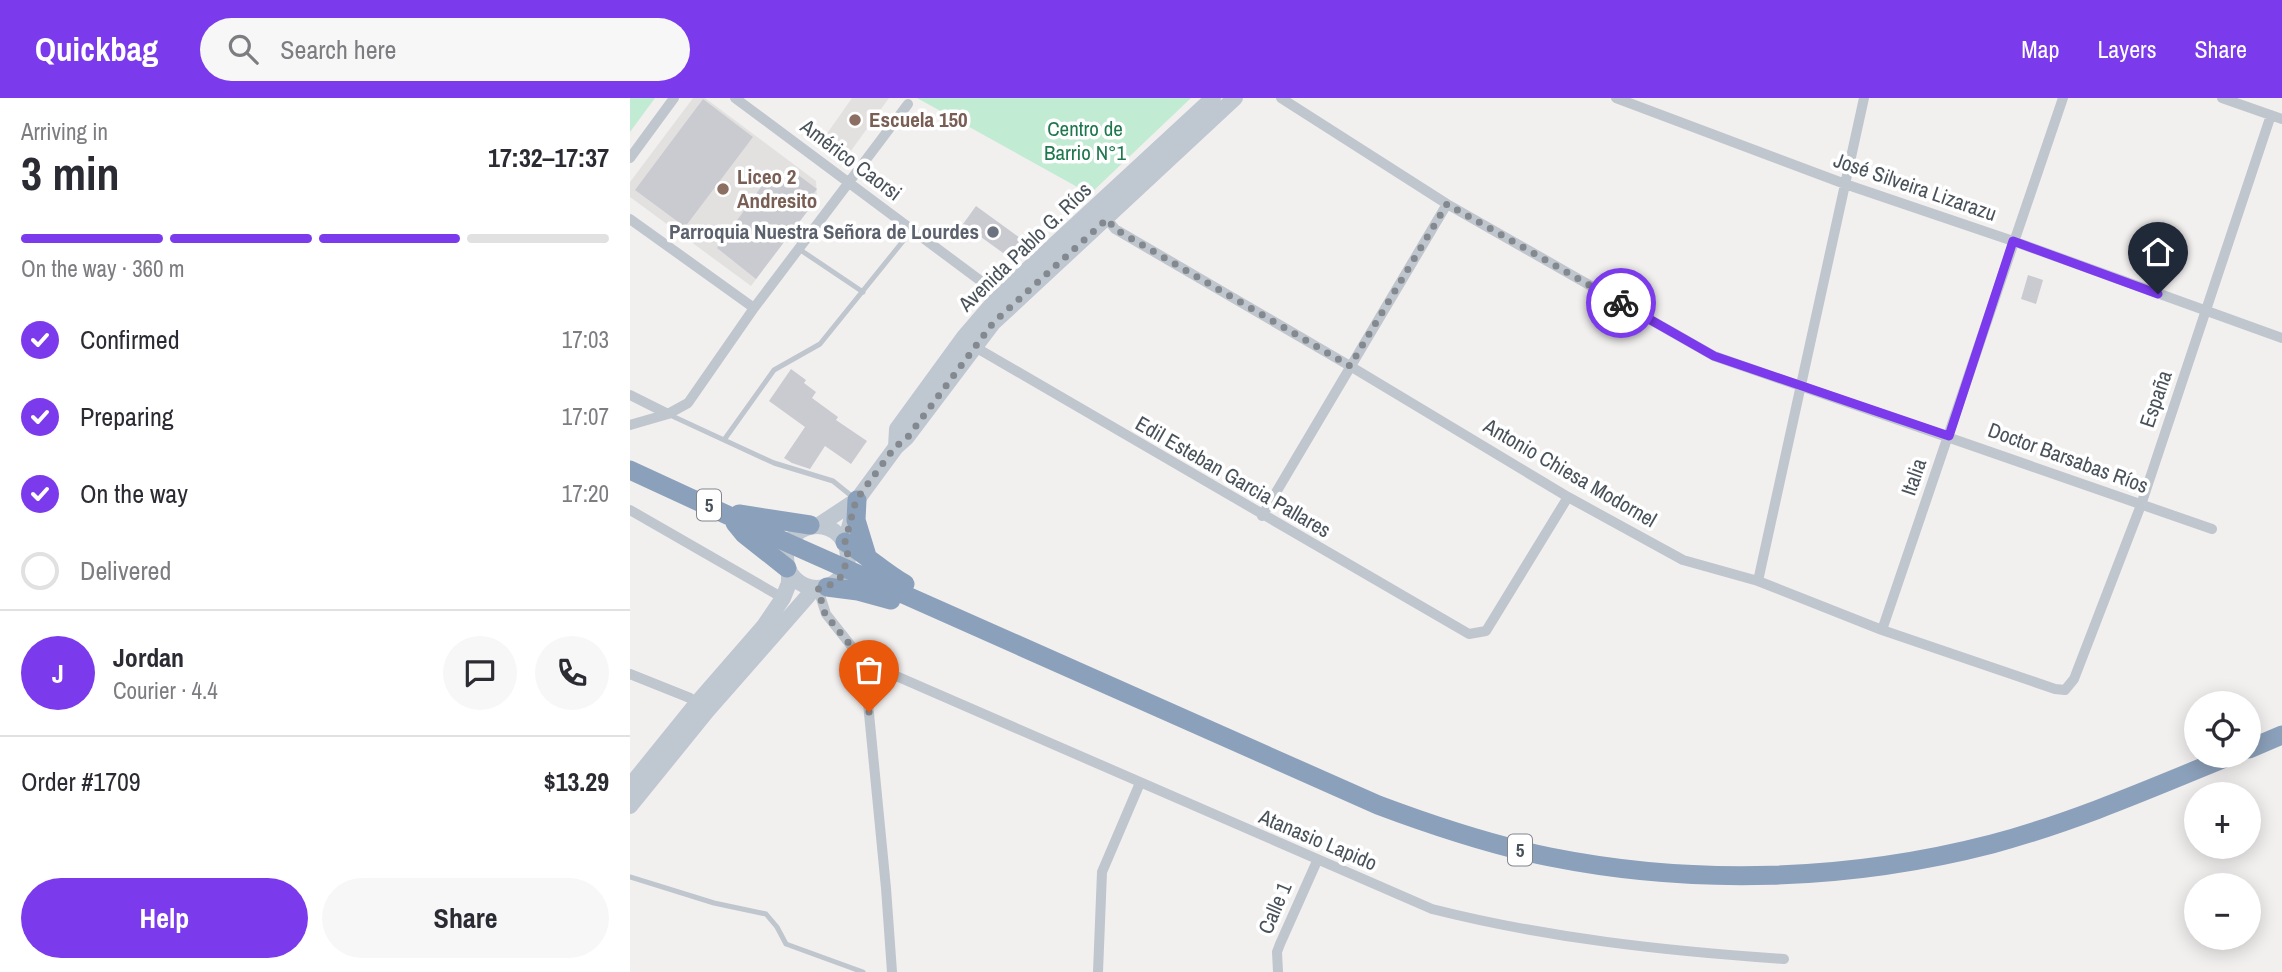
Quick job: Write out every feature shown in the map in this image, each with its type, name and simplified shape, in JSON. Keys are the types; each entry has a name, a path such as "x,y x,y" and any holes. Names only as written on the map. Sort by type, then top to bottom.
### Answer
{"highway":[{"name":"5","path":"630,470 1378,806 1441,829 1551,858 1637,870 1711,875 1806,874 1882,866 1942,855 2033,832 2201,768"},
{"path":"856,500 856,520 867,556"},
{"path":"724,512 814,525"},
{"path":"724,512 744,534 788,570"},
{"path":"845,542 867,556 884,572 915,589 935,609"},
{"path":"820,588 858,591 905,605 935,609"},
{"path":"2261,743 2282,735"}],"street":[{"path":"630,158 674,98"},
{"name":"Américo Caorsi","path":"735,98 1005,300"},
{"name":"Avenida Pablo G. Ríos","path":"895,447 897,429 964,337 1005,300 1096,207 1213,98"},
{"name":"Avenida Pablo G. Ríos","path":"846,569 848,556 845,542 856,500 895,447 907,438 975,347 1005,300 1107,219 1235,98"},
{"name":"Doctor Barsabas Ríos","path":"1281,98 1447,204 1714,356 2212,528"},
{"name":"José Silveira Lizarazu","path":"1616,98 1845,184 2282,338"},
{"path":"1758,582 1864,98"},
{"name":"Italia","path":"1882,630 2063,98"},
{"path":"2222,98 2276,117"},
{"path":"630,425 668,414 688,403 754,308 908,104"},
{"name":"España","path":"2065,690 2074,678 2141,505 2276,117"},
{"path":"1262,516 1447,204"},
{"name":"Antonio Chiesa Modornel","path":"1096,207 1115,229 1568,497 1683,559 1758,582 1882,630 2055,689 2065,690"},
{"path":"630,219 754,308"},
{"name":"Edil Esteban Garcia Pallares","path":"975,347 1262,516 1462,631 1475,635 1486,631 1568,497"},
{"path":"630,395 668,414"},
{"name":"Avenida Pablo G. Ríos","path":"788,543 797,532 856,500"},
{"path":"630,510 783,598"},
{"path":"814,525 838,534 845,542"},
{"path":"768,630 789,583 785,556 788,543"},
{"path":"630,786 768,630 820,588 842,576 846,569"},
{"path":"788,570 800,584 820,588"},
{"path":"820,588 825,614 864,662 892,972"},
{"name":"Atanasio Lapido","path":"864,662 1432,909 1497,925 1706,954 1784,959"},
{"path":"630,674 702,707"},
{"path":"630,806 702,707"},
{"path":"1098,972 1102,872 1140,783"},
{"name":"Calle 1","path":"1278,972 1280,944 1317,861"}],"lane":[{"path":"724,440 774,370 820,344 912,230"},
{"path":"799,249 863,292"},
{"path":"668,414 774,463 833,481 856,500"},
{"path":"630,877 714,903 766,914 786,944 863,972"}],"shaded area":[{"name":"Liceo 2 Andresito","path":"693,98 705,98 816,181 817,198 751,286 630,197 630,182"},
{"name":"Escuela 150","path":"852,98 889,98 848,155 840,156 821,142"}],"green space":[{"path":"630,98 655,98 630,132"},
{"name":"Centro de Barrio N°1","path":"917,98 1191,98 1090,194"}],"building":[{"path":"703,99 753,137 685,227 635,190"},
{"path":"793,171 817,189 809,199 813,204 756,279 717,248 772,172 785,181"},
{"name":"Parroquia Nuestra Señora de Lourdes","path":"976,206 1023,240 1010,258 963,224"},
{"path":"2028,275 2043,280 2036,304 2021,299"},
{"path":"791,369 816,392 812,398 838,417 836,420 867,441 851,464 825,446 810,469 784,458 805,427 769,401"}],"way so far":[{"path":"869,712 864,662 825,614 818,589 835,582 846,569 848,556 845,542 856,500 895,447 907,438 993,323 1107,219 1115,229 1350,366 1447,204 1621,303"}],"place":[{"name":"Escuela 150","path":"855,120"},
{"name":"Liceo 2 Andresito","path":"723,189"},
{"name":"Parroquia Nuestra Señora de Lourdes","path":"993,232"}],"route":[{"path":"1621,303 1714,356 1949,436 2013,241 2158,294"}]}
